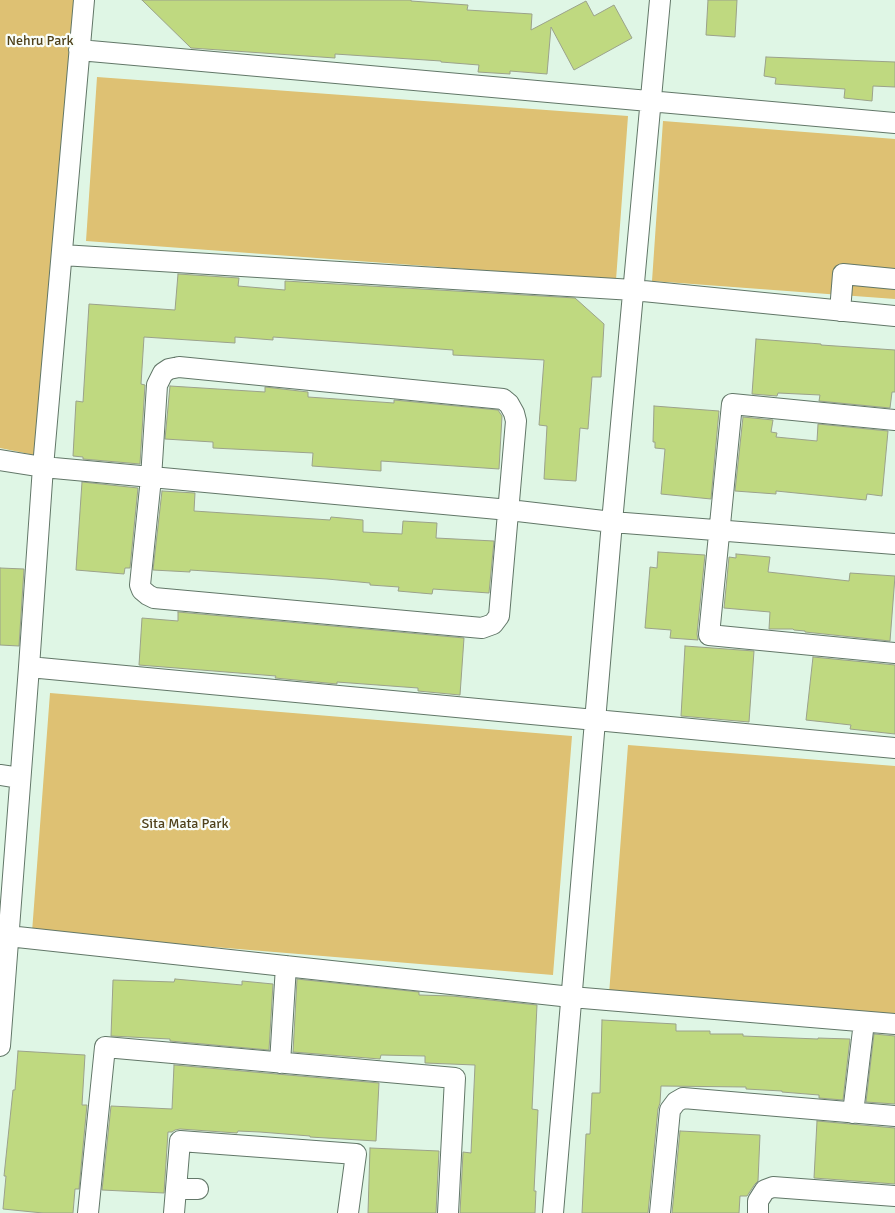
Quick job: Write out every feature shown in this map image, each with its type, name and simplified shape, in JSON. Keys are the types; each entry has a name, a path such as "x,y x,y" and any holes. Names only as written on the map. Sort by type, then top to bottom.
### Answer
{"street":[{"path":"0,1046 43,468 84,0"},
{"path":"553,1213 612,522 660,0"},
{"path":"79,50 895,123"},
{"path":"62,255 633,290 895,316"},
{"path":"840,310 843,274 895,279"},
{"path":"178,367 503,399 509,404 516,421 499,616 493,624 482,628 154,598 142,590 140,585 151,478 157,385 163,373 169,369 178,367"},
{"path":"895,420 732,404 709,635 895,653"},
{"path":"0,460 43,468 509,510 612,522 895,544"},
{"path":"29,667 895,748"},
{"path":"0,775 20,778"},
{"path":"8,936 571,997 895,1024"},
{"path":"280,1063 286,966"},
{"path":"852,1113 864,1022"},
{"path":"88,1213 105,1047 455,1078 448,1213"},
{"path":"660,1213 670,1110 676,1102 683,1098 895,1116"},
{"path":"174,1213 180,1141 356,1154 348,1213"},
{"path":"758,1213 758,1200 765,1190 773,1187 895,1196"},
{"path":"176,1189 198,1190"}],"green space":[{"name":"Nehru Park","path":"0,0 84,0 44,457 0,448"},
{"path":"97,77 628,116 616,280 86,241"},
{"path":"663,121 895,139 895,299 652,281"},
{"name":"Sita Mata Park","path":"50,693 572,736 553,975 32,932"},
{"path":"628,745 895,766 895,1017 609,994"}],"building":[{"path":"142,0 411,0 468,5 467,10 532,14 531,30 586,1 594,16 614,5 632,38 574,70 551,27 547,74 510,71 510,74 478,72 479,65 441,61 335,54 335,58 191,48"},
{"path":"708,0 737,0 735,37 706,35"},
{"path":"766,57 895,62 895,87 873,86 872,101 844,98 845,89 775,84 776,78 764,76"},
{"path":"178,274 239,278 238,286 285,290 285,281 575,298 604,324 601,377 592,377 588,429 580,428 576,481 544,479 547,426 539,425 544,360 453,355 453,350 273,337 273,340 235,337 235,343 144,337 141,384 145,385 140,464 83,459 83,457 73,456 76,401 83,402 89,304 175,310"},
{"path":"756,339 895,350 895,392 892,392 890,408 819,401 820,395 778,393 777,396 752,394"},
{"path":"170,386 265,392 265,387 308,392 308,397 394,403 394,400 498,410 502,416 499,469 381,461 381,471 312,466 313,453 213,448 213,442 165,439"},
{"path":"654,406 719,411 711,499 661,494 665,449 655,448 655,442 653,442"},
{"path":"743,417 773,420 771,432 777,433 776,437 817,441 818,424 888,431 882,496 867,494 866,500 776,491 776,494 735,491"},
{"path":"82,482 138,488 130,568 125,568 124,574 76,570"},
{"path":"162,491 195,493 194,511 330,520 331,517 363,520 363,532 402,534 403,521 437,523 436,538 494,541 489,593 433,589 432,594 398,591 399,587 327,579 190,570 190,572 153,570"},
{"path":"658,552 705,555 698,640 670,638 671,630 645,628 650,567 657,568"},
{"path":"736,554 770,557 768,572 849,581 850,573 895,576 890,641 805,632 793,629 769,629 770,612 724,608 729,557 736,558"},
{"path":"0,568 24,569 19,646 0,645"},
{"path":"178,612 464,638 460,695 418,691 418,688 337,682 337,684 275,678 276,676 139,665 142,618 178,621"},
{"path":"685,646 754,651 749,722 681,716"},
{"path":"813,657 895,665 895,734 850,729 851,725 806,720"},
{"path":"175,979 242,985 242,981 273,984 269,1050 170,1041 170,1039 111,1036 113,980 174,982"},
{"path":"297,979 419,992 419,995 452,996 537,1005 532,1109 538,1110 534,1191 536,1191 535,1213 460,1213 463,1152 471,1153 475,1065 425,1063 425,1056 381,1055 380,1059 293,1052"},
{"path":"602,1020 676,1024 676,1031 710,1031 710,1034 850,1039 843,1100 819,1098 819,1095 746,1089 746,1087 661,1086 648,1213 582,1213 586,1134 590,1134 592,1093 600,1093"},
{"path":"874,1034 895,1036 895,1104 866,1102"},
{"path":"18,1051 85,1055 82,1105 87,1105 79,1189 75,1189 73,1213 43,1213 3,1209 6,1176 4,1176"},
{"path":"174,1065 379,1083 376,1141 260,1132 238,1131 237,1133 180,1129 168,1132 164,1193 102,1190 111,1106 172,1109"},
{"path":"817,1121 895,1128 895,1184 814,1178"},
{"path":"680,1131 760,1135 758,1181 747,1196 740,1196 739,1213 672,1213"},
{"path":"370,1148 439,1151 436,1213 368,1213"}]}
